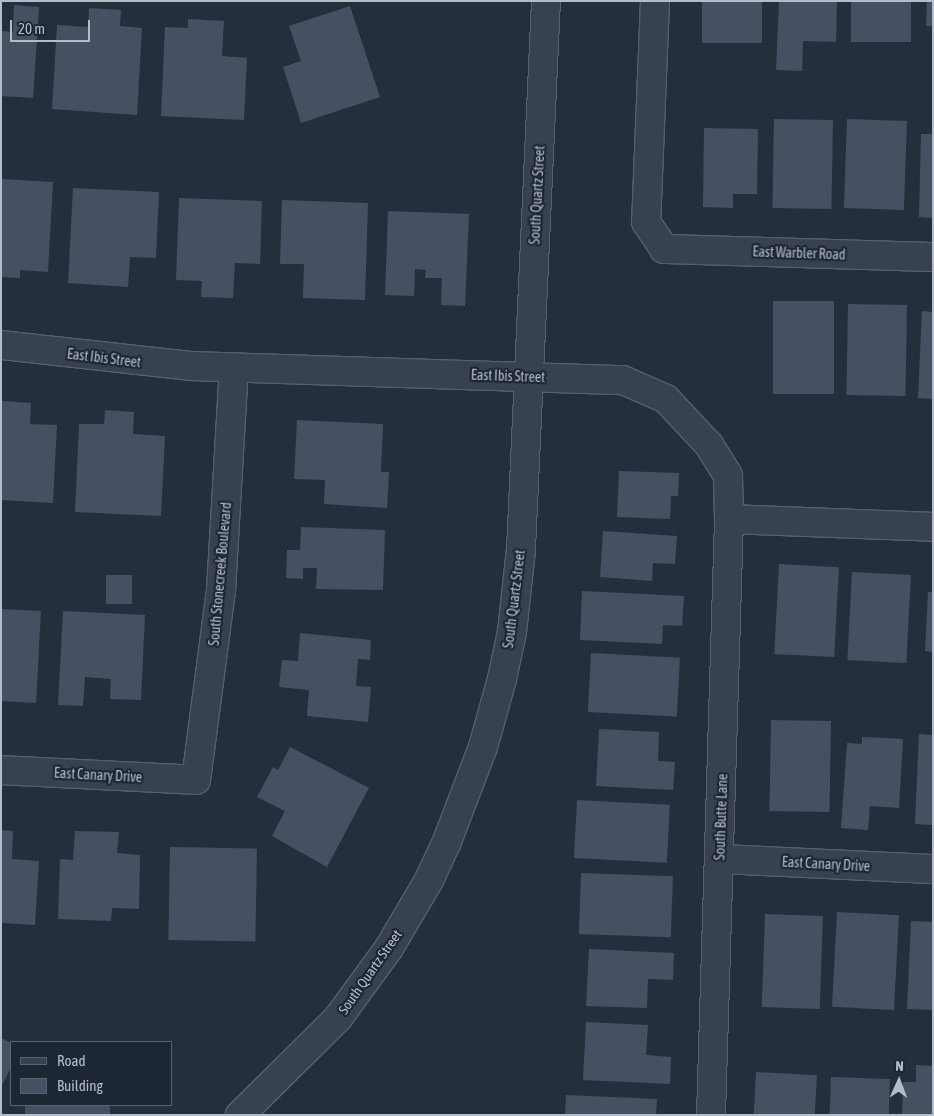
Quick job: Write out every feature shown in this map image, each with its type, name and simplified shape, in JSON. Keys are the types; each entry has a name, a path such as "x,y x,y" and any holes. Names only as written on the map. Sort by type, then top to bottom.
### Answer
{"street":[{"name":"South Quartz Street","path":"240,1115 296,1062 354,997 389,948 430,880 483,748 512,632 521,549 546,1"},
{"name":"East Warbler Road","path":"655,1 646,222 664,249 933,257"},
{"name":"East Ibis Street","path":"1,345 128,362 623,380 666,400 709,445 728,476 729,520"},
{"name":"South Stonecreek Boulevard","path":"196,780 221,592 234,367"},
{"path":"729,520 933,528"},
{"name":"South Butte Lane","path":"711,1115 729,520"},
{"name":"East Canary Drive","path":"1,770 196,780"},
{"name":"East Canary Drive","path":"720,859 933,869"}],"building":[{"path":"702,1 762,1 762,43 702,43"},
{"path":"779,1 837,1 836,42 803,41 802,71 776,70"},
{"path":"851,1 911,1 911,42 851,42"},
{"path":"927,1 933,1 933,26 926,26"},
{"path":"14,5 39,7 33,98 1,96 1,31 13,32"},
{"path":"350,6 380,97 301,123 283,67 301,61 289,26"},
{"path":"89,8 121,10 120,26 142,28 137,115 52,109 57,25 88,27"},
{"path":"188,19 224,21 222,56 247,58 244,120 161,116 165,27 188,28"},
{"path":"774,119 833,120 831,209 772,208"},
{"path":"847,119 907,121 904,210 844,208"},
{"path":"704,128 758,129 757,194 733,194 733,208 703,207"},
{"path":"921,134 933,134 933,218 919,217"},
{"path":"1,179 53,182 48,272 20,270 20,278 1,277"},
{"path":"73,188 159,192 156,258 130,257 128,287 68,283"},
{"path":"179,198 262,201 260,264 235,263 233,298 201,297 202,281 176,280"},
{"path":"282,200 368,203 365,300 303,298 304,264 280,264"},
{"path":"388,211 469,214 465,306 441,305 442,278 425,278 426,270 415,269 414,296 385,295"},
{"path":"773,301 834,301 834,394 773,394"},
{"path":"848,304 907,305 905,396 846,395"},
{"path":"922,311 933,312 933,399 918,398"},
{"path":"2,401 31,403 30,424 57,425 53,503 1,500"},
{"path":"105,410 134,412 133,434 165,436 161,516 75,512 79,424 104,424"},
{"path":"297,420 383,424 381,472 389,472 387,508 324,504 325,480 294,479"},
{"path":"619,471 679,473 678,496 671,496 670,519 617,517"},
{"path":"301,527 385,530 383,590 316,589 317,568 303,568 303,579 286,578 287,550 300,550"},
{"path":"603,531 677,536 675,564 653,563 652,581 600,577"},
{"path":"779,564 839,567 834,657 774,654"},
{"path":"852,572 911,575 906,663 847,660"},
{"path":"106,575 132,575 132,604 106,604"},
{"path":"582,591 684,596 682,626 663,625 662,644 580,640"},
{"path":"928,592 933,592 933,652 925,651"},
{"path":"1,609 41,611 36,703 1,701"},
{"path":"63,611 145,615 141,700 110,699 111,679 85,677 83,706 58,705"},
{"path":"300,633 371,640 370,660 358,659 356,686 371,687 368,722 307,716 309,690 279,687 282,660 298,661"},
{"path":"591,653 680,658 677,717 588,712"},
{"path":"771,720 831,721 829,812 769,811"},
{"path":"599,729 659,732 658,761 675,762 673,790 596,786"},
{"path":"919,734 933,735 933,825 915,824"},
{"path":"862,737 903,739 899,808 870,806 868,830 841,828 847,743 862,744"},
{"path":"290,747 369,788 327,867 272,836 285,811 257,797 273,767 278,770"},
{"path":"577,800 670,805 667,863 574,858"},
{"path":"1,830 13,831 12,859 39,861 35,925 1,923"},
{"path":"75,831 119,832 117,853 140,855 139,909 112,908 111,921 58,919 60,859 73,860"},
{"path":"170,847 257,849 255,942 168,940"},
{"path":"581,873 673,876 671,937 579,934"},
{"path":"837,912 899,915 894,1010 832,1007"},
{"path":"765,914 823,916 820,1009 762,1007"},
{"path":"911,921 933,922 933,1010 907,1009"},
{"path":"589,949 674,953 673,980 648,979 647,1008 586,1006"},
{"path":"586,1022 648,1025 646,1055 671,1057 670,1084 583,1080"},
{"path":"1,1038 10,1042 10,1070 1,1087"},
{"path":"916,1065 933,1066 933,1115 902,1115 903,1082 916,1082"},
{"path":"756,1072 817,1075 815,1115 754,1115"},
{"path":"831,1077 890,1079 889,1115 830,1115"},
{"path":"566,1095 657,1099 656,1115 565,1115"},
{"path":"25,1106 110,1106 110,1115 25,1115"}]}
